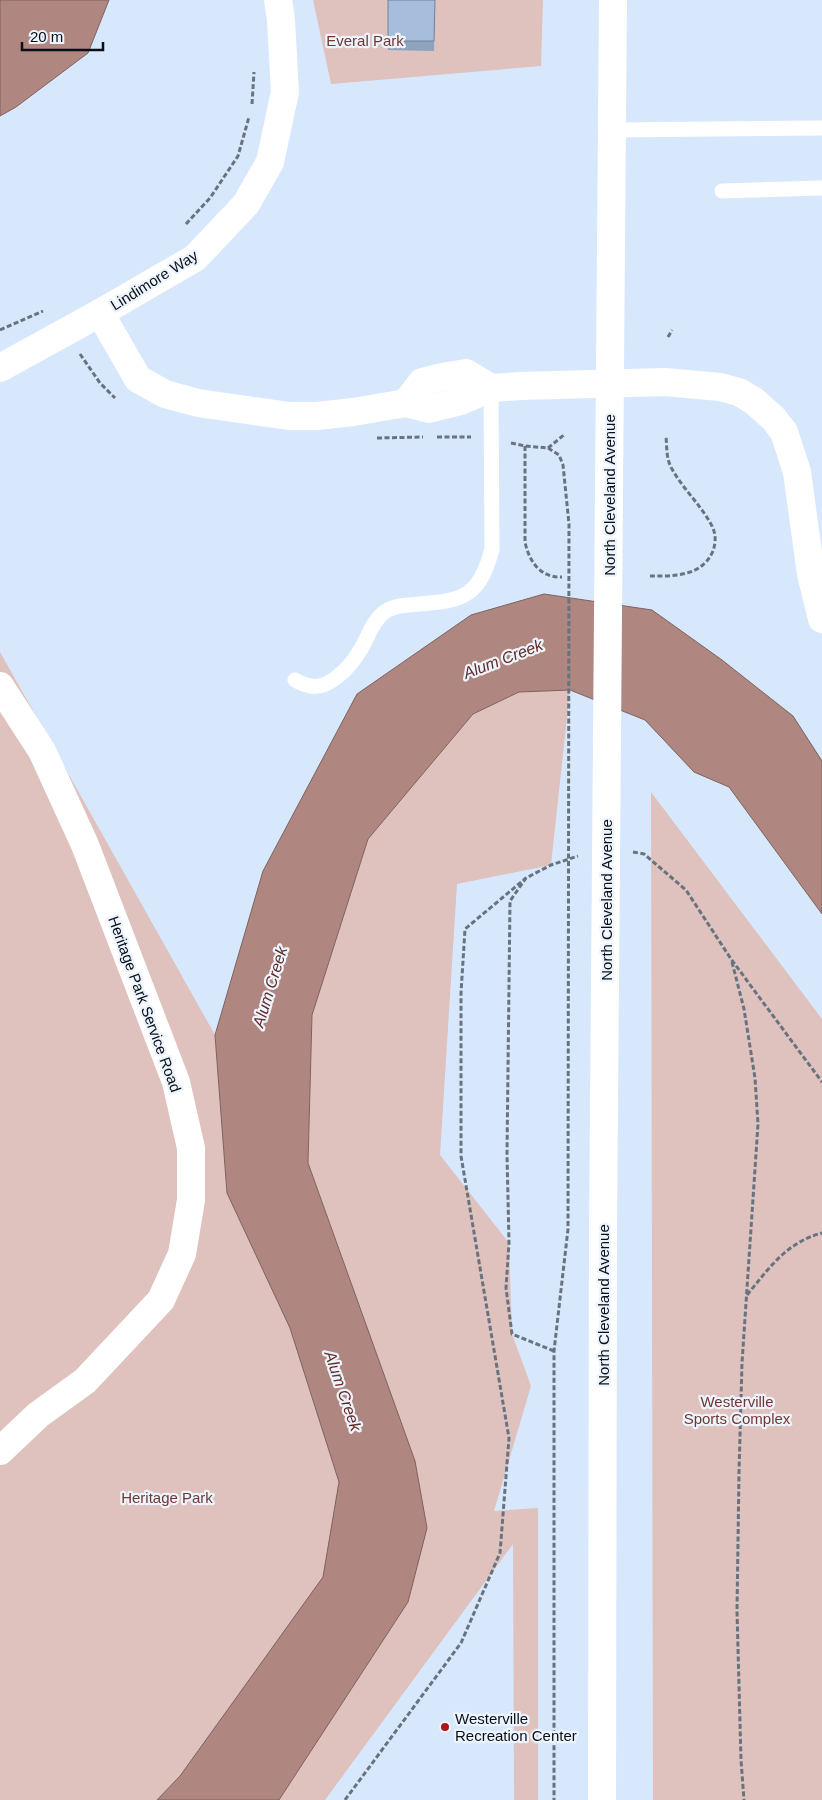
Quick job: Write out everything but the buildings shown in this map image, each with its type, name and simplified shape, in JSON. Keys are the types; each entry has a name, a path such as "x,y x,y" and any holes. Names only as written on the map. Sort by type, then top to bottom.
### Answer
{"street":[{"name":"Lindimore Way","path":"100,313 195,258 246,204 270,162 285,92 278,0"},
{"name":"North Cleveland Avenue","path":"602,1800 603,1229 613,0"},
{"path":"0,368 100,313 138,379 165,394 198,403 288,416 318,416 406,403 429,409 461,401 491,388 665,382 720,387 739,392 754,401 774,419 784,432 797,472 811,574 822,619"},
{"name":"Heritage Park Service Road","path":"0,686 42,751 85,845 176,1082 191,1148 191,1200 182,1254 161,1300 85,1381 38,1415 0,1451"}],"lane":[{"path":"612,130 822,128"},
{"path":"722,191 822,188"},
{"path":"295,680 308,687 329,683 348,668 360,651 378,617 387,610 455,599 475,589 487,570 492,549 491,388"}],"path":[{"path":"252,106 254,70"},
{"path":"181,230 210,198 238,156 250,115"},
{"path":"0,330 47,309"},
{"path":"668,337 672,330"},
{"path":"548,448 564,434"},
{"path":"650,576 673,576 686,574 696,569 705,563 712,554 716,542 712,526 672,469 667,457 666,436"},
{"path":"554,1800 554,1351 568,1230 569,524 563,466 559,455 548,448 525,446 525,542 527,553 533,564 543,573 554,577 562,577"},
{"path":"628,851 644,854 686,890 731,959 822,1082"},
{"path":"345,1800 461,1643 500,1553 508,1438 461,1156 461,994 465,929 526,878 550,865 587,853"},
{"path":"526,878 510,901 507,1154 509,1243 506,1288 512,1334 554,1351"},
{"path":"731,959 744,1009 755,1078 758,1124 742,1363 737,1591 741,1760 744,1800"},
{"path":"748,1295 780,1256 810,1236 822,1233"}],"green space":[{"name":"Everal Park","path":"313,0 543,0 541,66 331,84"},
{"name":"Heritage Park","path":"0,652 215,1035 227,1193 290,1328 339,1482 324,1577 180,1776 157,1800 0,1800"},
{"path":"570,690 551,865 457,884 440,1155 509,1243 512,1334 531,1386 494,1511 538,1508 538,1800 514,1800 513,1544 325,1800 279,1800 408,1602 349,1276 308,1163 312,1015 368,839 473,714 519,692"},
{"name":"Westerville Sports Complex","path":"651,792 822,1019 822,1800 653,1800"}],"water":[{"path":"0,0 109,0 88,53 16,107 0,116"},
{"name":"Alum Creek","path":"544,594 652,610 722,660 793,716 822,761 822,914 729,787 694,772 645,720 570,690 519,692 473,714 368,839 312,1015 308,1163 415,1461 427,1528 408,1602 279,1800 157,1800 180,1776 323,1577 339,1482 290,1328 227,1193 215,1035 263,871 357,694 471,615"}],"place":[{"name":"Westerville Recreation Center","path":"445,1727"}]}
